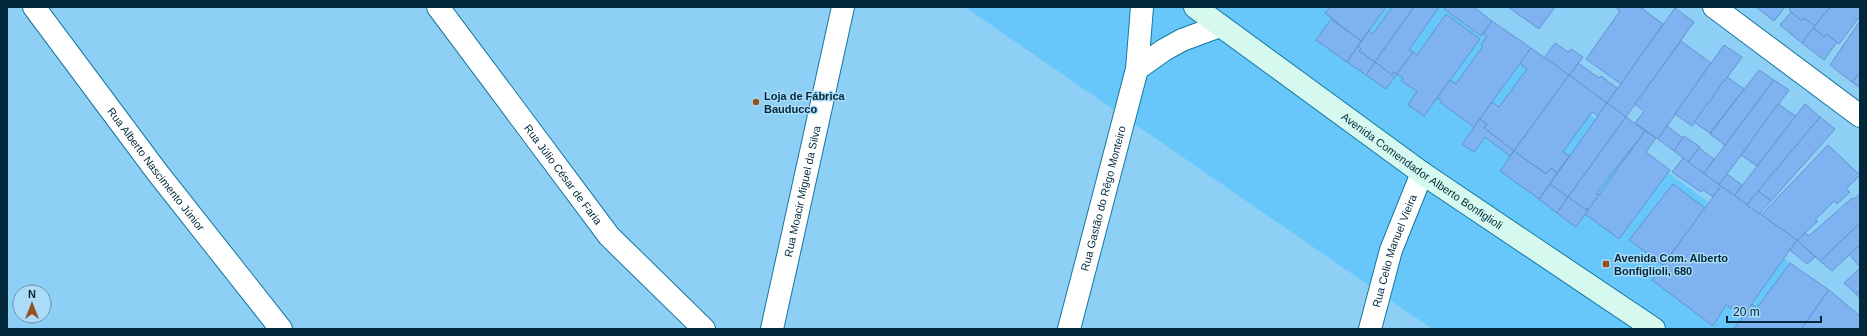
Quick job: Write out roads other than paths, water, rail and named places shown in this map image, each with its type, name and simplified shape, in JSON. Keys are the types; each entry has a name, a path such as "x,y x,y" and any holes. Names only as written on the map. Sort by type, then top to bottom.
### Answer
{"main road":[{"name":"Avenida Comendador Alberto Bonfiglioli","path":"1195,7 1422,173 1654,329"}],"street":[{"name":"Rua Alberto Nascimento Júnior","path":"34,7 157,172 281,329"},
{"name":"Rua Júlio César de Faria","path":"438,7 609,236 704,329"},
{"name":"Rua Moacir Miguel da Silva","path":"772,329 843,7"},
{"name":"Rua Gastão do Rêgo Monteiro","path":"1069,329 1137,69 1142,7"},
{"path":"1714,7 1860,116"},
{"path":"1137,69 1164,50 1182,40 1220,26"},
{"name":"Rua Celio Manuel Vieira","path":"1370,329 1391,250 1422,173"}],"place":[{"name":"Loja de Fábrica Bauducco","path":"756,102"},
{"name":"Avenida Com. Alberto Bonfiglioli, 680","path":"1606,264"}]}
